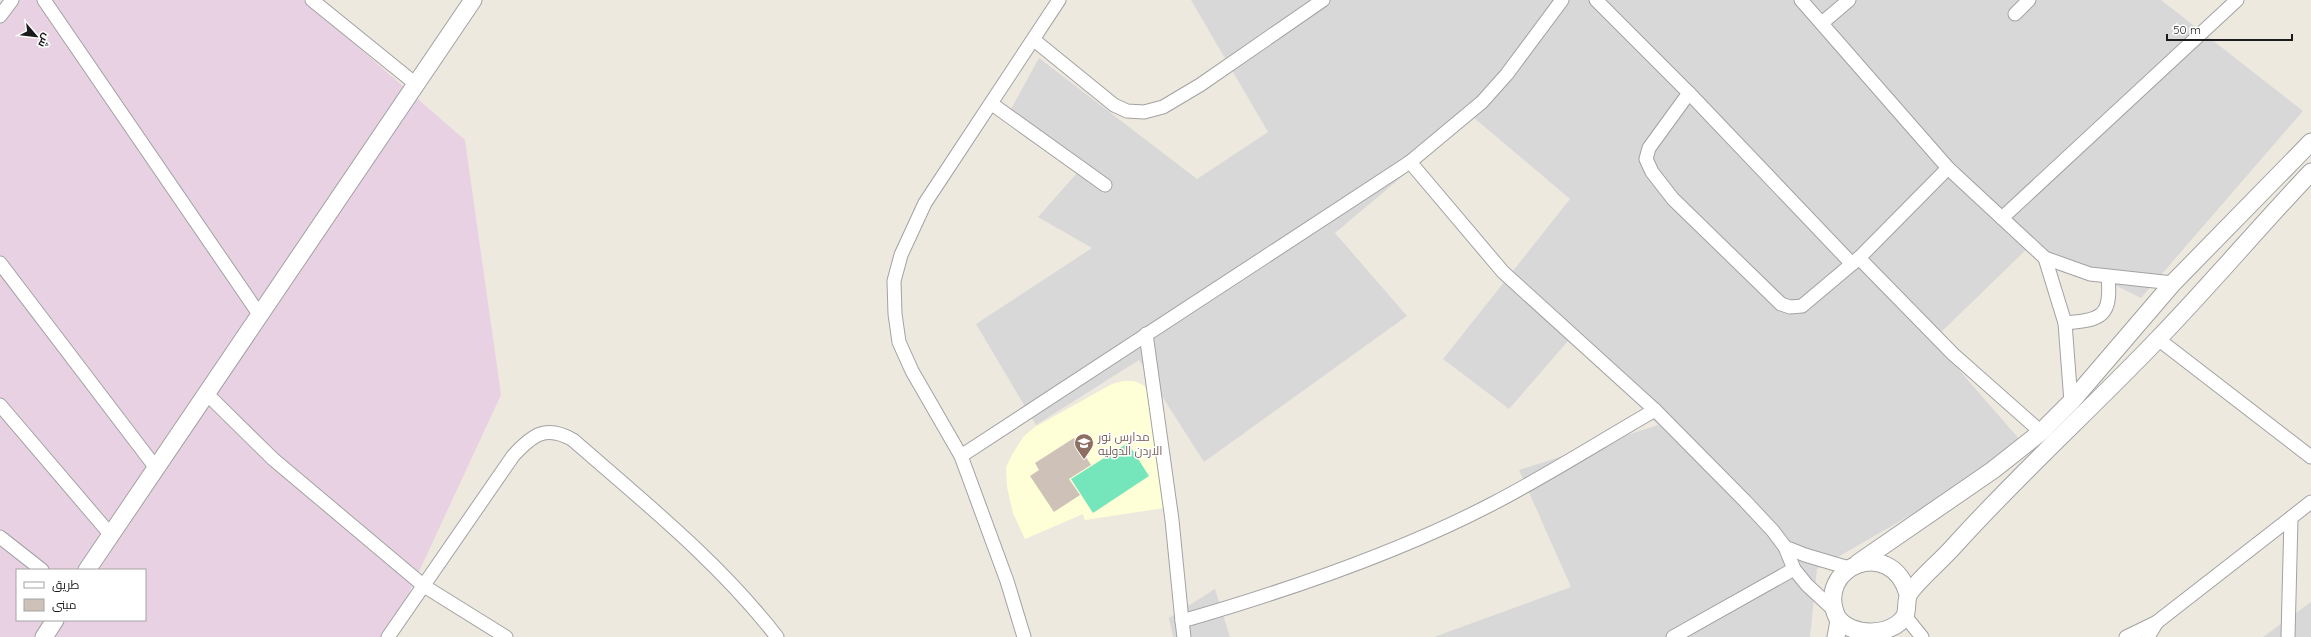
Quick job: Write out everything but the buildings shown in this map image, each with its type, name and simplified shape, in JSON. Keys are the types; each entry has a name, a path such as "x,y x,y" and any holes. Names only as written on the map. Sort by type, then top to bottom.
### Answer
{"street":[{"path":"0,16 12,0"},
{"path":"44,0 259,314"},
{"path":"312,0 417,84"},
{"path":"89,569 110,534 208,395 259,314 473,0"},
{"path":"1024,637 1008,581 961,456 912,371 899,342 895,314 894,281 901,255 925,203 992,104 1059,0"},
{"path":"1034,40 1114,104 1127,111 1144,112 1163,107 1200,85 1323,0"},
{"path":"961,456 1410,162 1482,102 1507,74 1562,0"},
{"path":"1596,0 1855,261 1953,354 2041,432"},
{"path":"1801,0 1948,168 2045,258 2069,268 2108,277 2173,283"},
{"path":"1822,23 1849,0"},
{"path":"2016,14 2029,0"},
{"path":"2002,218 2237,0"},
{"path":"1689,93 1649,148 1646,158 1652,172 1673,199 1781,304 1790,307 1802,306 1855,261 1948,168"},
{"path":"992,104 1105,185"},
{"path":"1837,622 1833,598 1835,586 1841,576 2022,450 2071,402 2173,283 2311,142"},
{"path":"1410,162 1503,272 1655,410 1746,501 1784,547 1794,569 1837,622 1854,633 1877,637 1894,628 1905,616 1908,594 1899,574 1890,566 1880,562 1854,566 1784,547"},
{"path":"1908,594 1987,510 2158,339 2311,172"},
{"path":"2045,258 2065,323 2071,402"},
{"path":"0,263 156,468"},
{"path":"2065,323 2090,320 2099,317 2106,310 2109,303 2108,277"},
{"path":"1146,334 1172,520 1184,637"},
{"path":"2158,339 2311,457"},
{"path":"208,395 273,460 424,586 506,637"},
{"path":"0,405 110,534"},
{"path":"1182,621 1292,587 1402,545 1473,514 1655,410"},
{"path":"388,637 513,456 535,436 549,431 560,432 572,440 651,508 753,606 777,637"},
{"path":"2126,637 2157,622 2300,516 2311,502"},
{"path":"2288,637 2300,516"},
{"path":"0,537 41,569"},
{"path":"1673,637 1794,569"},
{"path":"1905,616 1922,637"},
{"path":"44,637 54,621"},
{"path":"2148,637 2157,622"}],"shaded area":[{"path":"19,0 304,0 465,140 501,395 403,606 381,637 0,637 0,23"},
{"path":"1191,0 2161,0 2303,111 2141,298 2032,244 1933,340 2027,448 1817,569 1810,637 1434,637 1571,587 1519,470 1658,425 1574,334 1509,409 1443,359 1570,199 1473,117 1335,233 1407,316 1204,462 1139,360 1036,425 976,324 1092,248 1038,217 1077,173 1011,109 1039,58 1197,179 1268,132"},
{"name":"مدارس نور الاردن الدوليه","path":"1123,381 1134,381 1143,385 1149,392 1164,508 1085,520 1083,514 1025,539 1013,513 1007,487 1006,467 1013,453 1024,436 1035,427 1112,384"},
{"path":"1215,589 1230,637 1173,637 1169,618"},
{"path":"2311,602 2311,637 2263,637"}],"green space":[{"path":"1128,443 1149,476 1093,513 1071,479"}],"place":[{"name":"مدارس نور الاردن الدوليه","path":"1084,460"}]}
